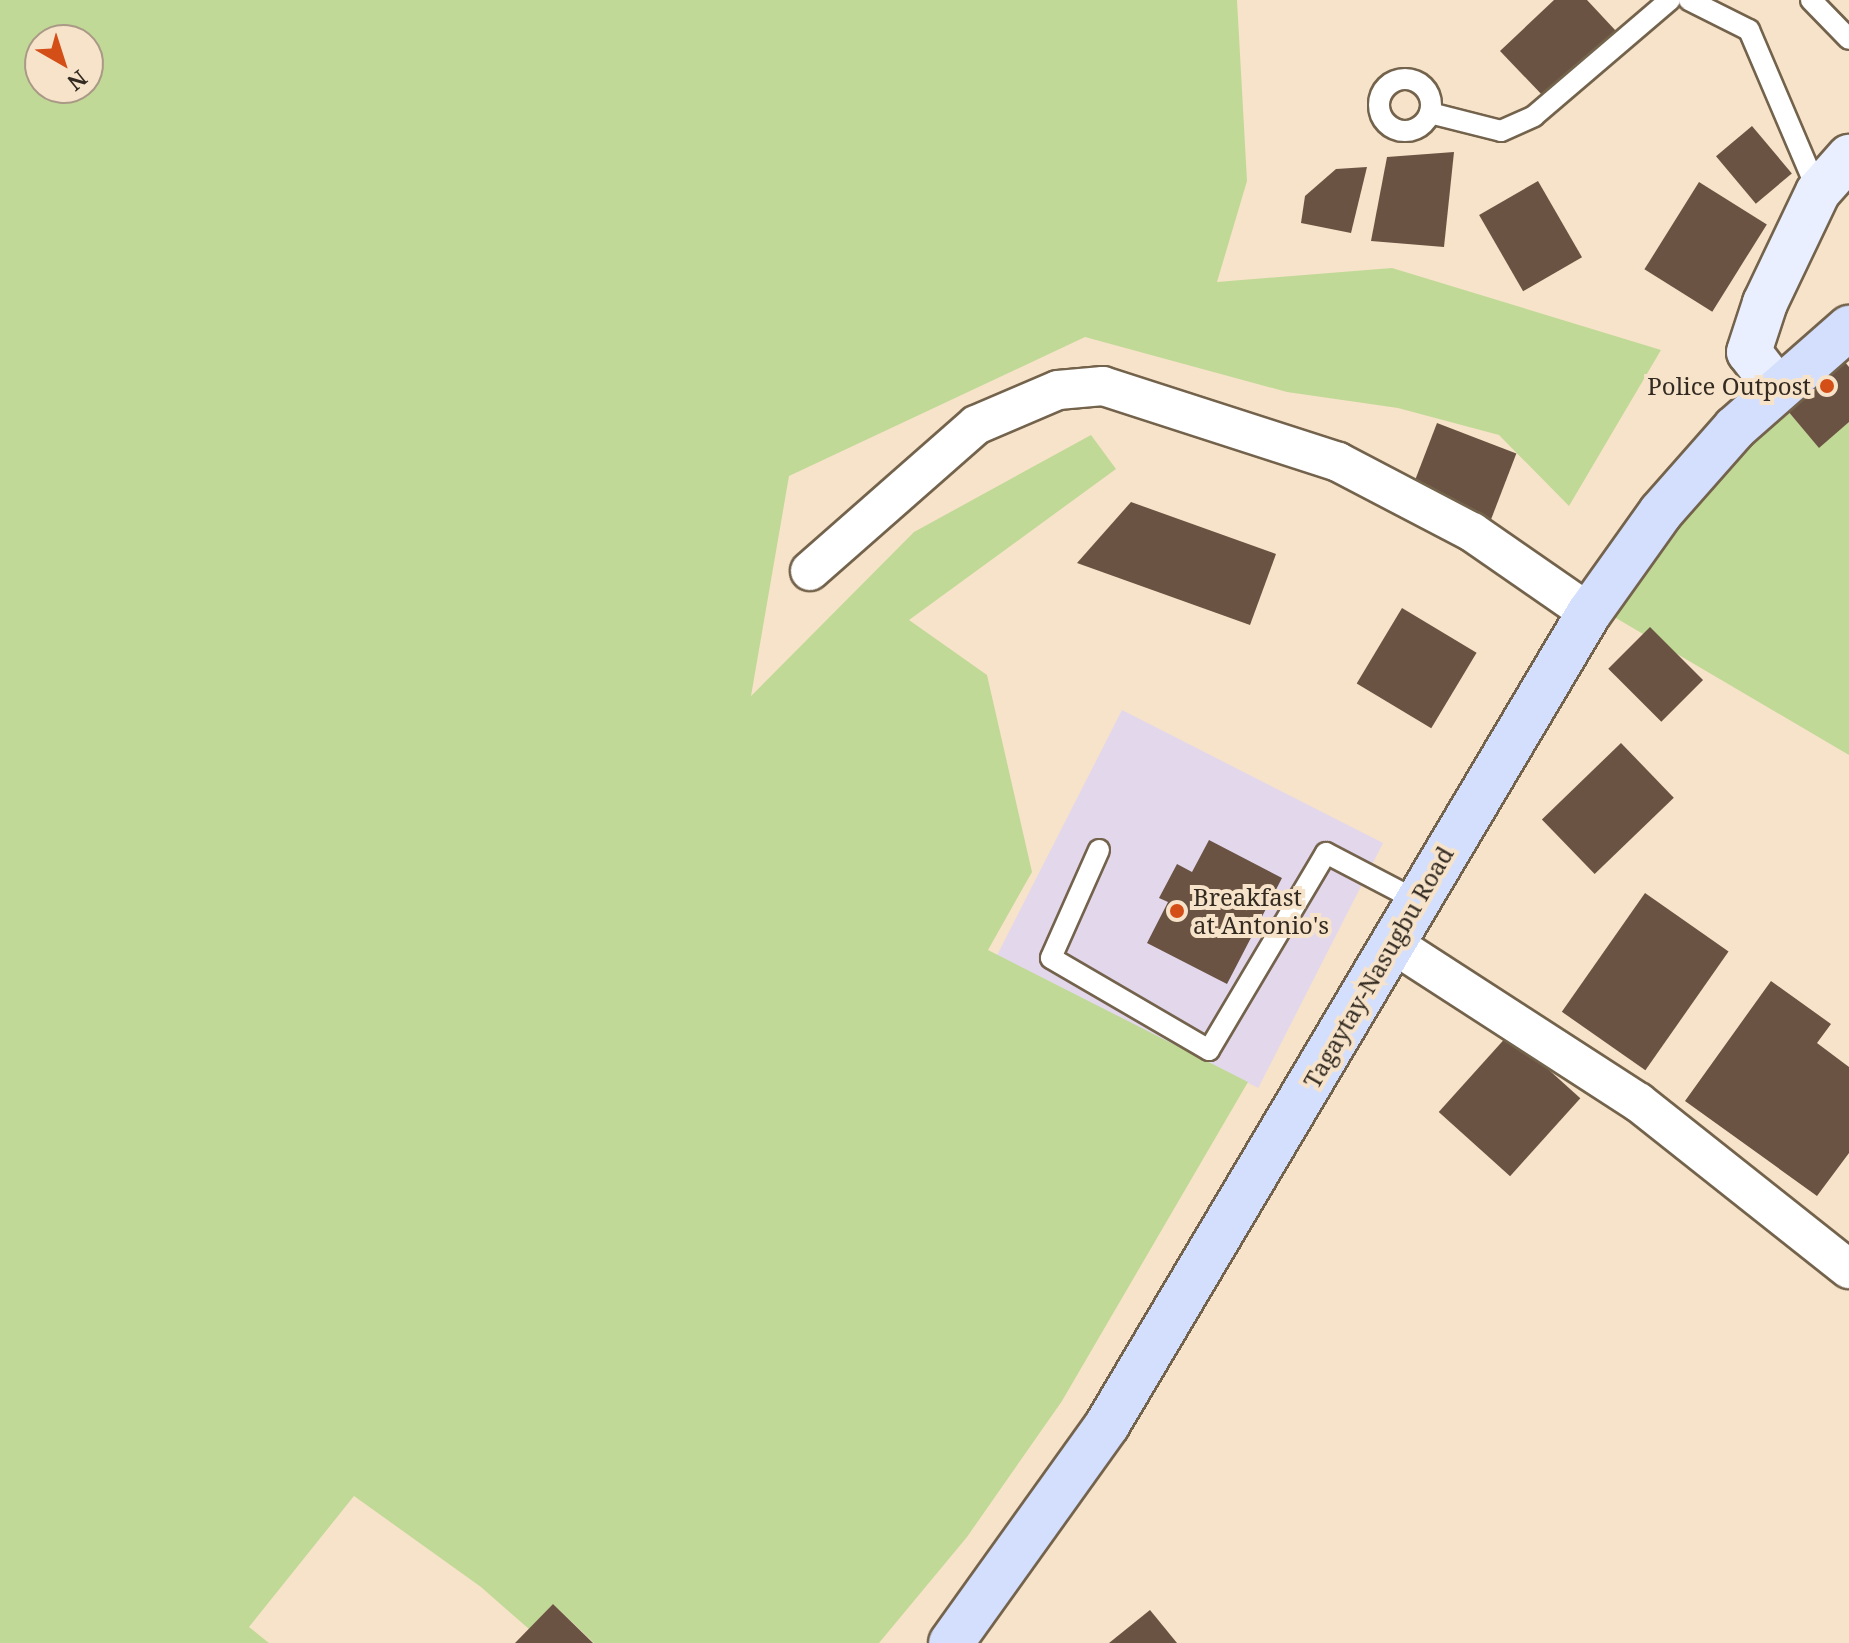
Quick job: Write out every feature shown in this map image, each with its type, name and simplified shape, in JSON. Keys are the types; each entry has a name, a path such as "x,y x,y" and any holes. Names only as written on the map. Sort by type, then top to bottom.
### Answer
{"main road":[{"name":"Tagaytay-Nasugbu Road","path":"951,1643 1107,1425 1589,613 1661,512 1776,387 1849,328"}],"street":[{"path":"1776,387 1749,352 1765,303 1818,192 1849,157"},
{"path":"810,571 976,425 1058,390 1103,386 1338,462 1472,532 1589,613"},
{"path":"1392,943 1638,1102 1849,1269"}],"lane":[{"path":"1430,113 1501,131 1534,116 1670,0"},
{"path":"1689,0 1749,30 1818,192"},
{"path":"1811,0 1849,39"},
{"path":"1099,850 1051,958 1209,1050 1326,853 1416,900"}],"shaded area":[{"name":"Breakfast at Antonio's","path":"1122,710 1383,843 1258,1088 997,955"}],"green space":[{"path":"0,0 1237,0 1247,181 1217,282 1392,268 1661,350 1569,506 1499,435 1398,408 1287,392 1085,337 789,476 751,696 914,532 1091,435 1116,469 909,620 987,675 1032,872 988,950 1248,1082 1062,1401 967,1537 879,1643 594,1643 553,1604 529,1629 481,1587 354,1496 249,1627 269,1643 0,1643"},
{"path":"1782,404 1819,447 1849,422 1849,755 1604,611"}],"building":[{"path":"1554,0 1587,0 1616,31 1545,98 1500,51"},
{"path":"1752,126 1792,173 1756,204 1716,156"},
{"path":"1454,152 1444,247 1371,241 1387,157"},
{"path":"1367,167 1351,233 1301,223 1305,196 1336,169"},
{"path":"1538,181 1582,257 1523,291 1479,215"},
{"path":"1699,182 1767,224 1712,312 1644,269"},
{"name":"Police Outpost","path":"1840,356 1849,367 1849,422 1819,448 1782,404"},
{"path":"1437,423 1516,453 1491,520 1412,489"},
{"path":"1131,502 1276,554 1250,625 1077,563"},
{"path":"1402,608 1477,653 1431,728 1357,683"},
{"path":"1650,627 1703,680 1661,722 1608,669"},
{"path":"1621,743 1674,798 1595,874 1542,819"},
{"path":"1209,840 1282,878 1227,984 1147,943 1168,902 1159,898 1177,864 1192,872"},
{"path":"1645,893 1729,952 1645,1070 1562,1012"},
{"path":"1771,981 1831,1024 1817,1043 1849,1067 1849,1153 1817,1196 1685,1101"},
{"path":"1509,1034 1580,1098 1510,1176 1439,1112"},
{"path":"553,1604 593,1643 515,1643"},
{"path":"1150,1610 1177,1643 1109,1643"}],"place":[{"name":"Police Outpost","path":"1827,386"},
{"name":"Breakfast at Antonio's","path":"1177,911"}]}
